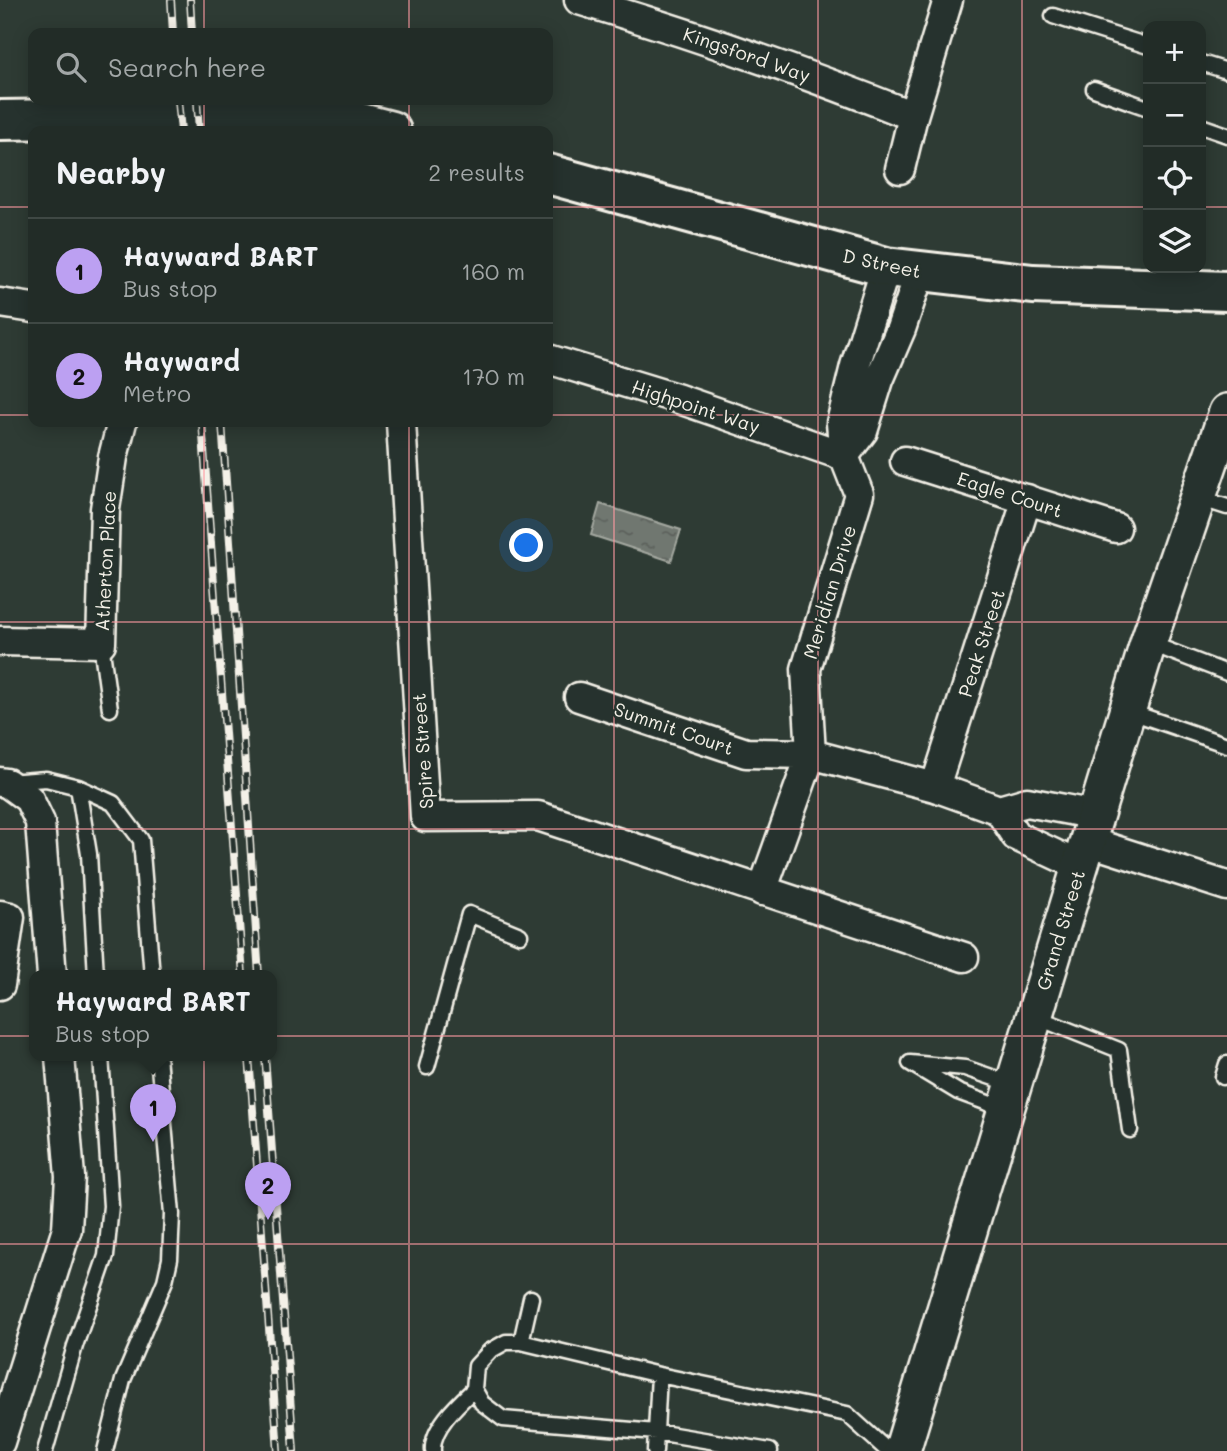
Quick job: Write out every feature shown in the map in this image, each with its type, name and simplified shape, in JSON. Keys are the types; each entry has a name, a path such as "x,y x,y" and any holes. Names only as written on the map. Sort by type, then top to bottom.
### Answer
{"main road":[{"path":"0,120 330,115 372,126"},
{"name":"D Street","path":"553,175 903,269 1033,284 1227,291"}],"street":[{"name":"Kingsford Way","path":"579,0 802,72 913,116"},
{"path":"900,169 946,1"},
{"name":"Meridian Drive","path":"762,891 811,754 806,668 859,494 844,456 841,423 855,366 903,269"},
{"path":"0,303 28,307"},
{"name":"Highpoint Way","path":"553,361 679,399 844,456"},
{"name":"Grand Street","path":"902,1451 1147,643 1212,503 1227,412"},
{"name":"Atherton Place","path":"0,641 101,643 105,509 120,427"},
{"name":"Spire Street","path":"401,427 425,817 538,816 762,891"},
{"name":"Eagle Court","path":"905,461 1116,528"},
{"name":"Peak Street","path":"935,787 1027,499"},
{"name":"Summit Court","path":"579,697 746,753 811,754 935,787 999,810"},
{"path":"3,782 29,799 40,822 52,970"},
{"path":"1088,841 1027,802 999,810 1016,836 1088,841 1227,886"},
{"path":"762,891 964,957"},
{"path":"0,915 10,917 0,985"},
{"path":"0,1442 67,1229 70,1177 60,1061"}],"lane":[{"path":"1053,16 1143,44"},
{"path":"1206,65 1227,71"},
{"path":"1094,89 1143,106"},
{"path":"1206,128 1227,135"},
{"path":"101,643 110,709"},
{"path":"1147,643 1227,673"},
{"path":"1128,711 1227,746"},
{"path":"3,782 46,779 78,787 113,803 141,840 152,970"},
{"path":"78,787 89,854 96,970"},
{"path":"428,1067 469,914 520,935"},
{"path":"1034,1017 1119,1050 1130,1130"},
{"path":"45,1451 75,1346 106,1256 110,1206 101,1061"},
{"path":"105,1451 123,1380 165,1280 170,1259 172,1214 158,1061"},
{"path":"910,1063 965,1069 1008,1097 958,1092 910,1063"},
{"path":"521,1342 531,1298"},
{"path":"770,1451 656,1432 503,1419 482,1403 474,1389 476,1366 490,1350 506,1342 521,1342 659,1375 848,1414 888,1451"},
{"path":"655,1451 659,1375"},
{"path":"433,1451 433,1444 447,1416 474,1389"}],"water":[{"path":"600,504 681,530 671,561 591,535"}],"railway":[{"path":"171,0 173,28"},
{"path":"190,0 192,28"},
{"path":"178,105 181,126"},
{"path":"197,105 199,126"},
{"path":"202,427 243,970"},
{"path":"222,427 259,970"},
{"path":"249,1061 278,1451"},
{"path":"265,1061 294,1451"}],"place":[{"name":"Hayward BART","path":"153,1142"},
{"name":"Hayward","path":"268,1220"}]}
